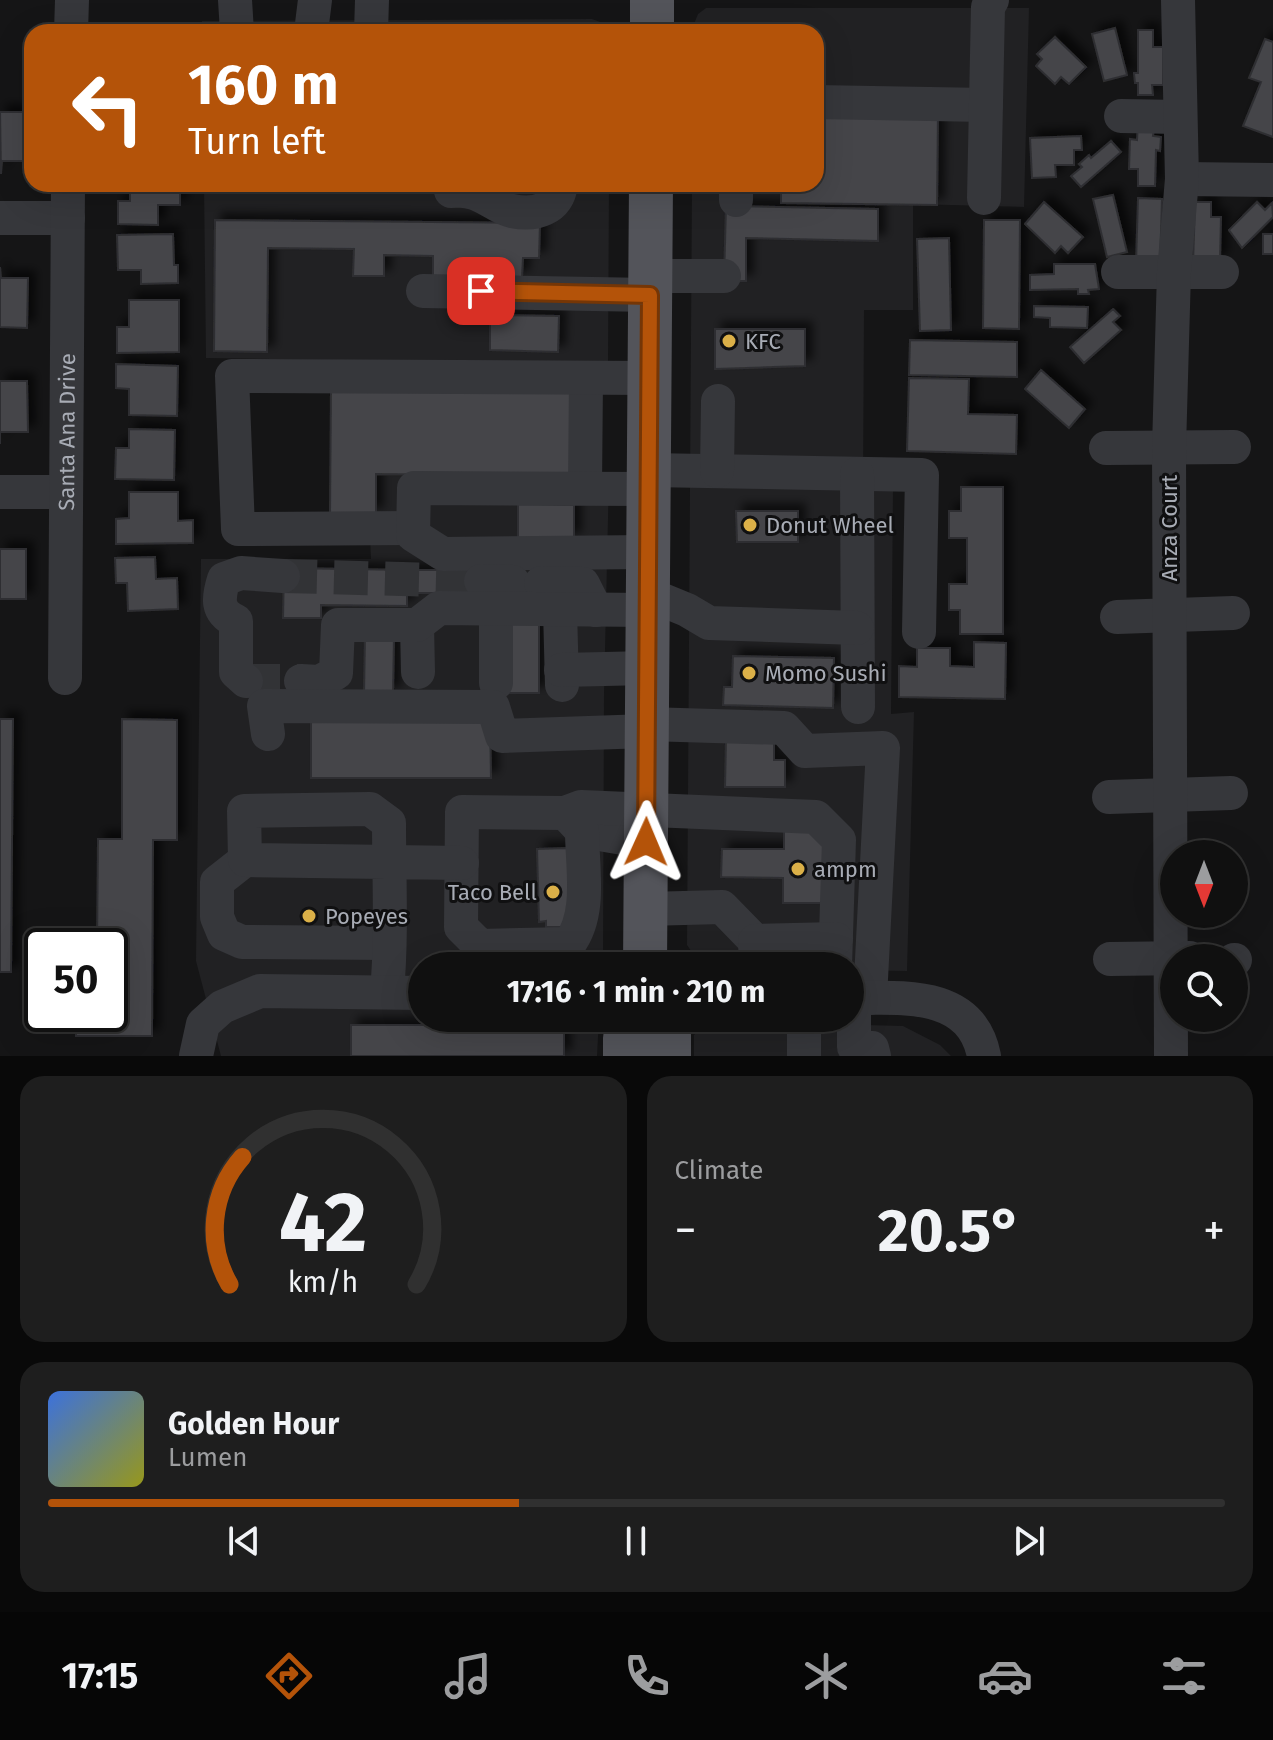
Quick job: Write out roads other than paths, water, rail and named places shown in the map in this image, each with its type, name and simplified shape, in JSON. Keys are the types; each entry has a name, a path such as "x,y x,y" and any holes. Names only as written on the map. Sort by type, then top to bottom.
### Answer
{"main road":[{"path":"652,0 652,24"},
{"path":"645,952 651,192"},
{"path":"625,1056 628,1032"},
{"path":"667,1032 669,1056"}],"street":[{"path":"71,24 72,0"},
{"path":"235,0 236,24"},
{"path":"312,24 315,0"},
{"path":"371,24 372,0"},
{"path":"984,198 988,7 992,0"},
{"name":"Anza Court","path":"1178,0 1182,179 1174,272 1169,448 1169,615 1170,794 1180,944"},
{"path":"824,102 986,105"},
{"path":"1121,116 1180,117"},
{"path":"1182,179 1273,180"},
{"name":"Santa Ana Drive","path":"65,678 68,192"},
{"path":"472,192 510,211 522,212 553,205 560,192"},
{"path":"0,218 68,218"},
{"path":"1118,272 1222,272"},
{"path":"423,291 650,285 724,276"},
{"path":"413,528 238,529 232,376 650,378"},
{"path":"585,488 586,379"},
{"path":"717,471 718,401"},
{"path":"1106,448 1234,447"},
{"path":"649,552 443,554 413,535 414,488 585,488 717,471 922,475 919,632"},
{"path":"857,474 858,707"},
{"path":"0,492 65,492"},
{"path":"246,681 236,672 236,621 220,609 219,594 224,579 241,573 283,576"},
{"path":"301,681 319,682 336,673 338,625 417,625 439,608 518,593 596,610 648,602 687,610 709,623 857,628"},
{"path":"518,593 562,678 648,668"},
{"path":"496,683 518,593"},
{"path":"1117,617 1233,613"},
{"path":"417,625 418,672"},
{"path":"268,734 264,706 493,707 502,736 647,728 784,728 805,751 883,748 863,952"},
{"path":"1109,797 1231,793"},
{"path":"574,822 462,812 461,927 480,946 569,944 578,933 583,907 574,822 581,807 647,826 816,817 839,840 836,952"},
{"path":"245,860 244,811 370,809 389,823 387,992"},
{"path":"389,943 242,942 224,934 217,917 217,882 245,860 462,863"},
{"path":"646,909 722,907 755,952"},
{"path":"1110,959 1160,958"},
{"path":"196,1056 203,1024 222,1007 260,991 408,993"},
{"path":"864,998 920,998 943,1004 973,1029 984,1056"},
{"path":"804,1032 804,1056"},
{"path":"855,1032 854,1047 872,1048 874,1056"},
{"name":"Anza Court","path":"1171,1056 1173,1032"}],"tunnel":[{"path":"283,576 481,581"},
{"path":"246,681 301,681"}],"place":[{"name":"KFC","path":"729,341"},
{"name":"Donut Wheel","path":"750,525"},
{"name":"Momo Sushi","path":"749,673"},
{"name":"ampm","path":"798,869"},
{"name":"Taco Bell","path":"553,892"},
{"name":"Popeyes","path":"309,916"}]}
